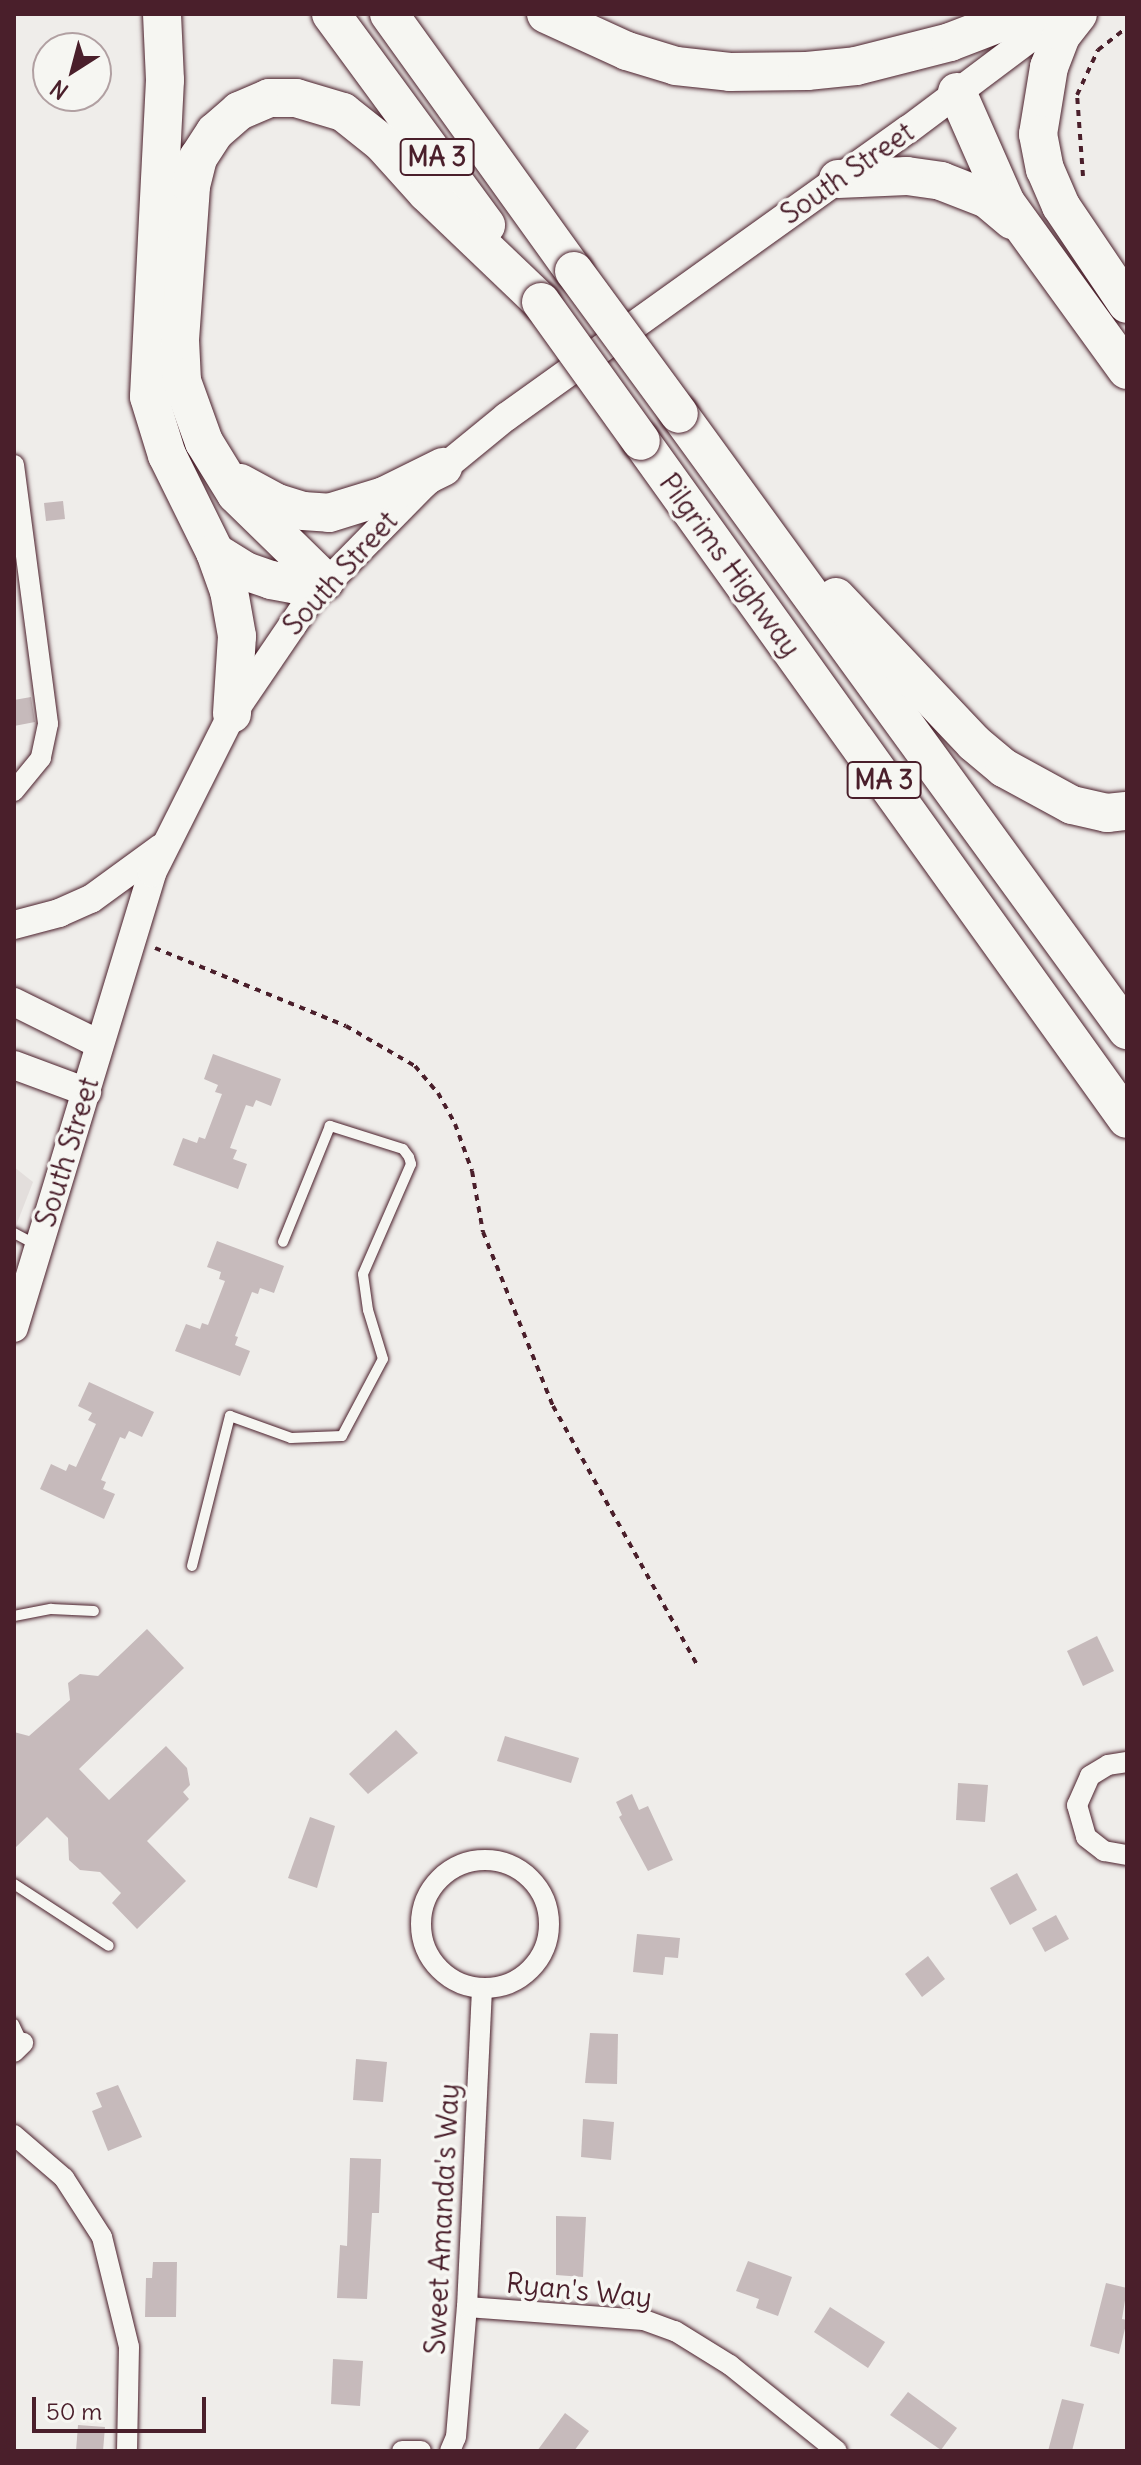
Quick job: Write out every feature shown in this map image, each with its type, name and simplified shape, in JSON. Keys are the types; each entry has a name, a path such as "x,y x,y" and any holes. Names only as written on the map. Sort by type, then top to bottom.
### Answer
{"highway":[{"path":"162,14 165,80 149,397 167,455 215,552 229,591 237,636 232,714"},
{"name":"Pilgrims Highway","path":"331,14 1127,1119"},
{"name":"Pilgrims Highway","path":"389,14 1127,1030"},
{"path":"546,14 627,51 676,66 761,72 807,71 884,60 950,42 1023,14"},
{"path":"1071,224 1045,169 1038,122 1049,67 1061,36 1078,14"},
{"path":"957,92 996,128 1071,224 1127,304"},
{"path":"957,92 1006,203 1127,370"},
{"path":"325,581 292,546 247,508 204,442 180,367 191,186 206,144 226,121 254,103 269,98 296,98 321,103 352,118 382,143 427,193 541,302"},
{"path":"838,179 907,176 941,181 987,199 1025,233"},
{"path":"217,463 234,479 262,496 316,513 356,507 443,467"},
{"path":"742,501 921,683 974,743 1004,768 1072,805 1107,813 1127,811"},
{"path":"215,552 245,571 271,580 297,585 325,581"}],"main road":[{"name":"South Street","path":"14,1328 26,1239 87,1092 131,937 165,845 232,714 275,645 325,581 443,467 506,417 1062,14"},
{"path":"14,925 59,913 91,899 165,845"},
{"path":"14,1002 99,1044"},
{"path":"14,1065 87,1092"}],"street":[{"path":"14,465 48,724 41,758 14,791"},
{"path":"1127,1762 1108,1765 1090,1776 1077,1805 1086,1837 1104,1851 1127,1855"},
{"path":"478,1860 499,1862 527,1877 545,1902 549,1923 541,1953 521,1977 502,1986 482,1988 461,1983 443,1972 429,1956 422,1936 421,1915 428,1894 440,1878 458,1866 478,1860"},
{"name":"Sweet Amanda's Way","path":"450,2451 456,2437 467,2307 482,1988"},
{"path":"14,2135 64,2178 102,2237 129,2347 127,2451"},
{"name":"Ryan's Way","path":"467,2307 628,2319 675,2331 730,2365 837,2451"},
{"path":"402,2451 421,2451"}],"lane":[{"path":"192,1566 230,1416 291,1438 342,1436 383,1359 368,1310 363,1274 411,1164 409,1157 403,1149 330,1126 283,1242"},
{"path":"14,1616 51,1609 94,1611"},
{"path":"14,1884 109,1946"},
{"path":"14,2024 18,2048"}],"path":[{"path":"1085,183 1077,95 1098,50 1127,27"},
{"path":"131,937 346,1026 415,1066 438,1093 455,1124 472,1171 483,1232 553,1406 697,1665"}],"shaded area":[{"path":"14,1167 33,1182 14,1231"}],"building":[{"path":"63,501 65,519 46,521 44,503"},
{"path":"31,697 35,722 14,726 14,700"},
{"path":"213,1054 281,1079 271,1106 256,1100 253,1107 246,1105 230,1148 237,1150 233,1159 247,1164 238,1189 173,1165 183,1138 197,1143 199,1137 205,1139 222,1094 215,1092 218,1085 204,1079"},
{"path":"217,1241 284,1266 274,1293 260,1288 258,1294 252,1292 235,1336 238,1337 235,1345 250,1351 240,1376 175,1351 186,1324 200,1329 202,1323 208,1325 225,1281 219,1279 221,1272 207,1267"},
{"path":"89,1382 154,1412 142,1437 129,1431 125,1439 120,1437 101,1480 106,1482 103,1489 115,1494 104,1519 40,1489 51,1464 66,1471 69,1464 76,1467 96,1424 88,1420 92,1413 78,1406"},
{"path":"147,1629 184,1668 79,1769 109,1800 166,1746 187,1768 190,1785 183,1792 189,1799 147,1841 186,1881 137,1929 112,1903 121,1893 100,1872 80,1870 69,1860 68,1838 47,1817 14,1849 14,1732 29,1736 70,1700 68,1683 80,1674 98,1676"},
{"path":"1097,1636 1114,1671 1083,1686 1067,1651"},
{"path":"396,1730 418,1753 368,1794 349,1774"},
{"path":"505,1736 579,1758 571,1783 497,1761"},
{"path":"958,1783 988,1785 985,1822 956,1820"},
{"path":"632,1794 639,1810 648,1806 673,1860 648,1871 619,1817 622,1815 616,1802"},
{"path":"310,1817 335,1826 317,1888 288,1878"},
{"path":"1017,1873 1037,1910 1010,1925 990,1888"},
{"path":"1056,1915 1069,1939 1045,1952 1032,1928"},
{"path":"637,1934 680,1938 678,1958 665,1957 663,1975 633,1972"},
{"path":"928,1956 945,1979 922,1997 905,1974"},
{"path":"590,2033 618,2034 617,2084 585,2083"},
{"path":"356,2059 387,2062 383,2102 353,2100"},
{"path":"118,2085 142,2137 108,2151 92,2111 102,2107 96,2093"},
{"path":"583,2119 614,2122 611,2160 581,2157"},
{"path":"350,2158 381,2159 379,2213 372,2213 367,2299 337,2298 340,2245 347,2246"},
{"path":"556,2216 586,2217 583,2277 556,2275"},
{"path":"748,2261 792,2277 778,2316 756,2308 759,2299 736,2291"},
{"path":"153,2262 177,2262 176,2317 145,2317 146,2278 152,2278"},
{"path":"1106,2283 1127,2288 1122,2319 1127,2320 1119,2354 1090,2346"},
{"path":"830,2307 885,2342 868,2368 814,2332"},
{"path":"333,2359 363,2361 360,2406 331,2404"},
{"path":"908,2392 957,2428 941,2450 890,2415"},
{"path":"1062,2399 1084,2404 1072,2451 1048,2451"},
{"path":"565,2413 589,2431 574,2451 537,2451"},
{"path":"78,2425 105,2427 103,2451 76,2451"}]}
